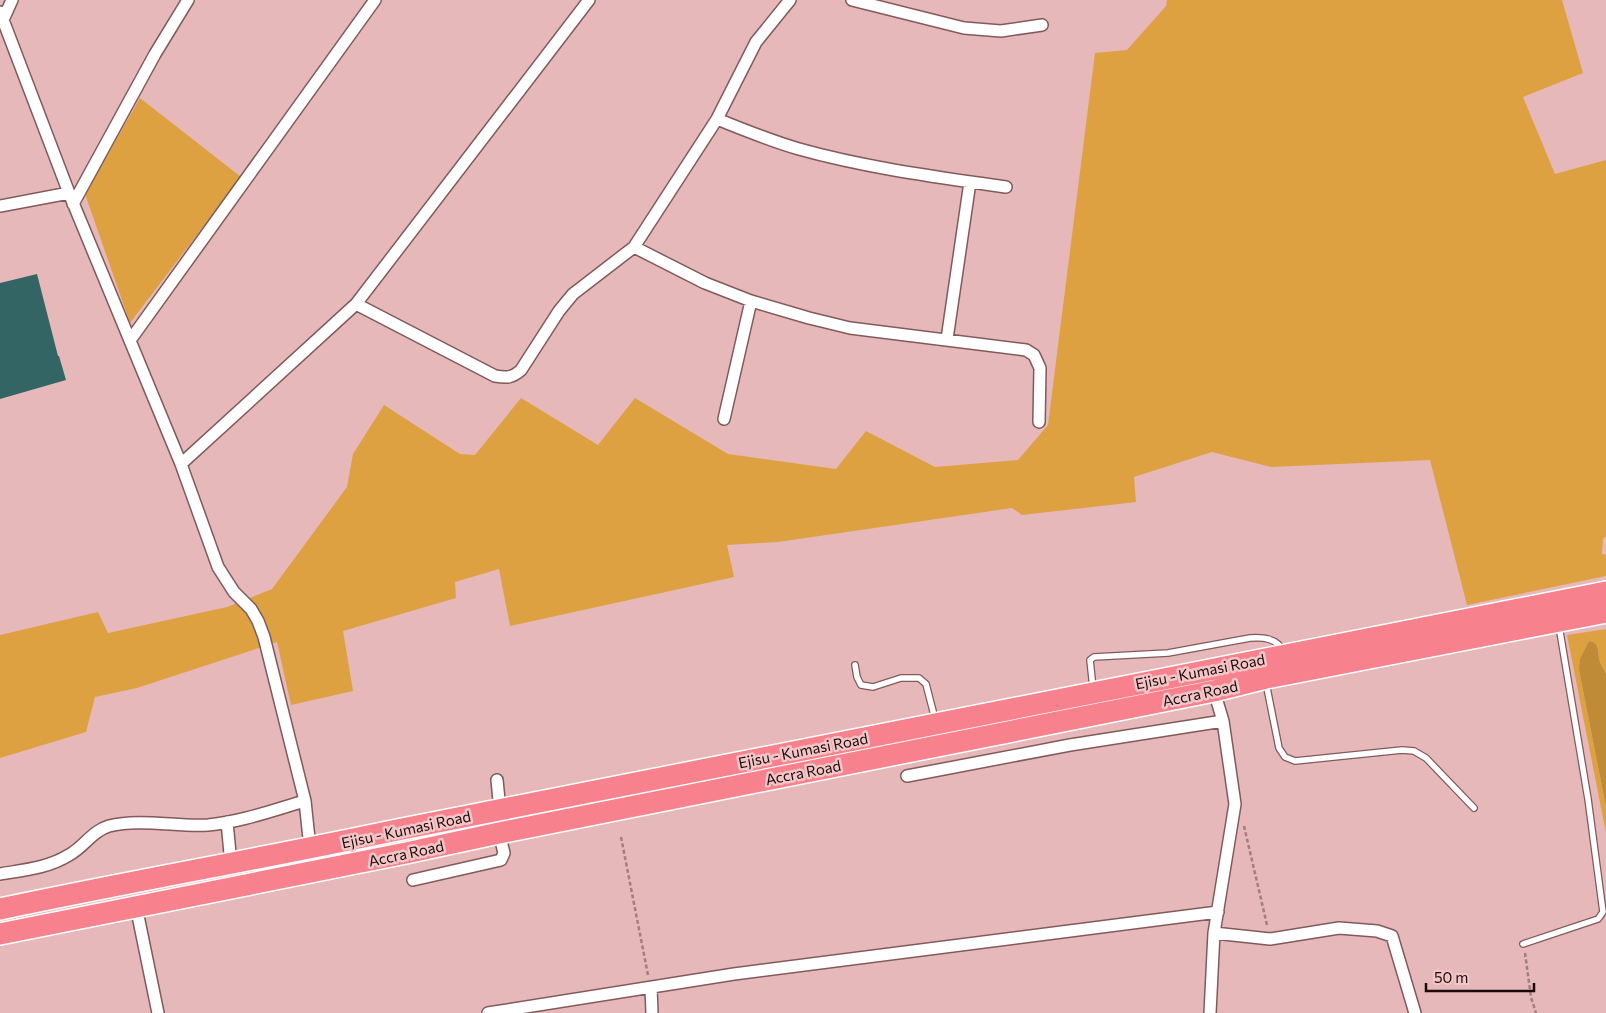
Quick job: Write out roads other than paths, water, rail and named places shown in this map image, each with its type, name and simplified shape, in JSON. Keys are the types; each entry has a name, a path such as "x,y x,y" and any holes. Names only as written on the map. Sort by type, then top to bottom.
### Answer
{"highway":[{"name":"Ejisu - Kumasi Road","path":"0,909 1284,654 1606,592"},
{"name":"Accra Road","path":"0,934 1214,691 1266,678 1606,612"}],"street":[{"path":"12,0 2,16 71,198 131,339 181,464 218,567 234,592 251,609 264,636 304,801 310,848"},
{"path":"71,198 188,0"},
{"path":"131,339 375,0"},
{"path":"181,464 356,304 590,0"},
{"path":"356,304 495,376 513,377 521,370 559,311 573,294 634,247 717,119 756,42 790,0"},
{"path":"852,0 964,28 1001,31 1042,25"},
{"path":"717,119 799,149 877,167 1006,187"},
{"path":"947,339 970,182"},
{"path":"0,206 71,198"},
{"path":"634,247 705,283 750,301 850,328 1026,350 1034,355 1040,368 1039,422"},
{"path":"724,419 750,301"},
{"path":"1210,1013 1214,933 1235,804 1223,721 1214,691"},
{"path":"907,776 1070,745 1223,721"},
{"path":"497,780 500,810"},
{"path":"0,874 52,864 72,854 94,833 107,827 122,824 207,825 227,822 304,801"},
{"path":"227,822 231,864"},
{"path":"413,880 501,860 504,853 498,833"},
{"path":"136,906 158,1013"},
{"path":"488,1013 734,974 1218,912"},
{"path":"1214,933 1270,939 1339,928 1377,931 1392,936 1415,1013"},
{"path":"651,988 652,1013"}],"lane":[{"path":"1523,944 1598,919 1603,912 1582,760 1558,622"},
{"path":"1094,692 1090,660 1094,657 1168,653 1250,638 1263,638 1276,642 1284,654"},
{"path":"855,665 857,677 861,685 873,687 901,678 919,678 926,684 936,724"},
{"path":"1266,678 1279,748 1285,757 1295,760 1402,750 1414,752 1426,758 1474,808"}]}
